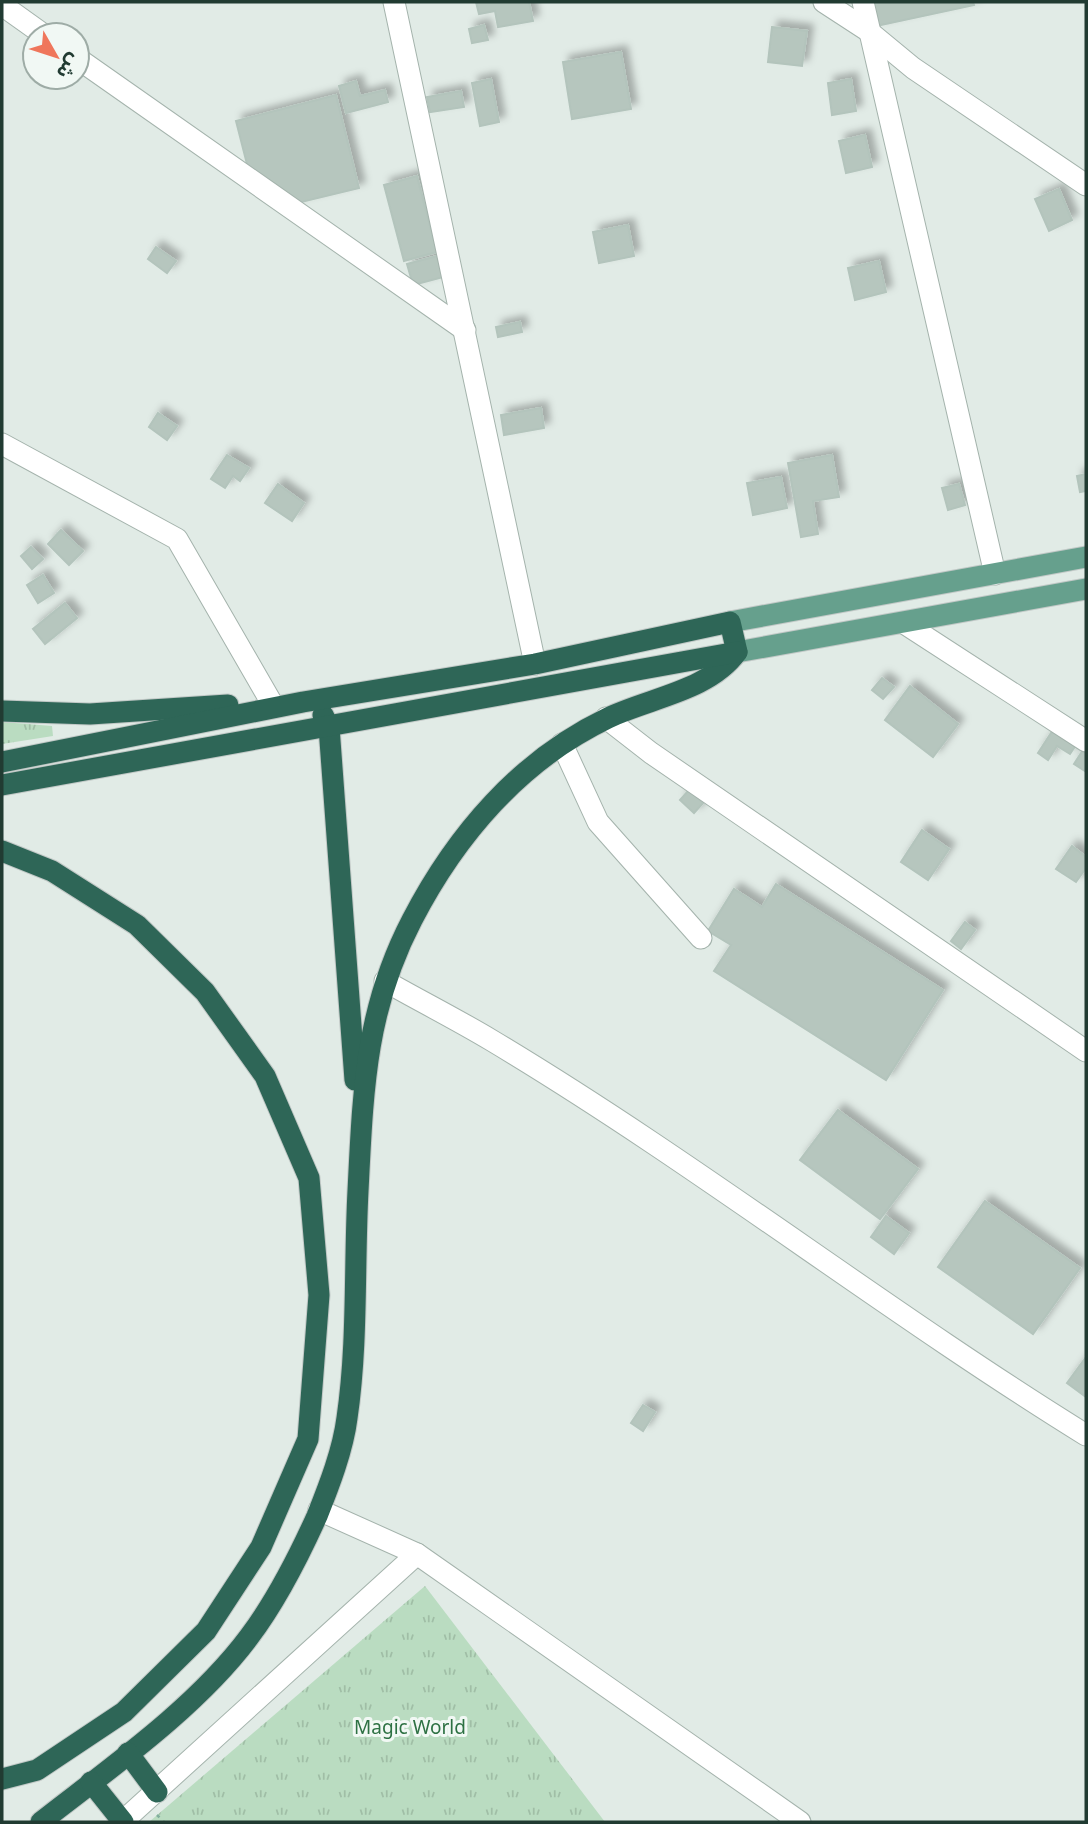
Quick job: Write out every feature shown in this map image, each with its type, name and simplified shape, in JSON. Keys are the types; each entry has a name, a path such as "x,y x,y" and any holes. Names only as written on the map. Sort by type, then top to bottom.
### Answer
{"highway":[{"path":"2,762 267,708 535,664 730,622 737,652 729,663 702,681 606,718 562,744 501,794 463,839 427,893 384,981 364,1069 354,1271 355,1339 347,1422 319,1510 296,1565 248,1639 181,1709 41,1822"},
{"path":"2,785 737,652"},
{"path":"303,702 319,710 329,727 360,1148"},
{"path":"2,711 90,714 232,705 267,708"},
{"path":"2,851 52,871 136,925 205,992 265,1076 309,1178 319,1296 308,1438 254,1558 206,1631 124,1712 37,1770 2,1779"},
{"path":"128,1753 157,1792"},
{"path":"91,1783 122,1822"}],"main road":[{"path":"730,622 1086,557"},
{"path":"737,652 1086,589"}],"street":[{"path":"394,2 535,664"},
{"path":"824,2 867,30 913,68 1086,185"},
{"path":"863,2 867,30 995,574"},
{"path":"2,5 24,21"},
{"path":"91,68 465,330"},
{"path":"2,444 177,539 267,708"},
{"path":"904,623 1086,741"},
{"path":"606,718 651,753 1086,1051"},
{"path":"562,744 598,822 701,938"},
{"path":"384,981 491,1040 589,1103 1004,1384 1086,1435"},
{"path":"319,1510 416,1554 800,1822"},
{"path":"122,1822 416,1554"}],"green space":[{"path":"2,722 52,726 53,736 2,744"},
{"name":"Magic World","path":"425,1586 605,1822 149,1822"}],"building":[{"path":"476,2 529,2 533,21 498,27 495,11 479,14"},
{"path":"871,2 973,2 974,5 876,26"},
{"path":"484,25 488,40 472,43 469,29"},
{"path":"772,27 807,31 802,66 768,62"},
{"path":"621,52 631,109 572,119 563,62"},
{"path":"491,79 499,122 480,126 472,83"},
{"path":"851,79 856,111 832,115 828,83"},
{"path":"356,81 360,96 385,90 388,102 346,113 339,86"},
{"path":"461,91 464,107 430,112 427,97"},
{"path":"336,95 359,188 293,204 249,172 236,121"},
{"path":"865,135 872,167 846,173 839,141"},
{"path":"417,176 437,252 404,261 384,185"},
{"path":"1059,189 1072,220 1049,231 1035,199"},
{"path":"628,225 634,256 599,263 593,232"},
{"path":"156,247 176,261 167,273 148,259"},
{"path":"437,256 443,277 413,285 407,264"},
{"path":"879,261 886,292 855,300 848,268"},
{"path":"520,322 522,332 498,337 496,327"},
{"path":"541,408 544,428 504,435 501,415"},
{"path":"158,413 177,426 167,440 149,427"},
{"path":"227,455 249,468 240,481 233,476 225,488 211,479"},
{"path":"832,455 839,497 813,501 818,534 801,537 788,463"},
{"path":"1086,474 1086,491 1080,492 1077,476"},
{"path":"781,477 787,508 753,515 747,483"},
{"path":"278,484 304,503 292,521 265,503"},
{"path":"959,484 965,505 948,510 942,488"},
{"path":"61,530 83,551 69,565 48,544"},
{"path":"31,547 43,559 32,569 21,556"},
{"path":"43,575 54,593 38,603 27,585"},
{"path":"65,603 77,618 45,644 33,629"},
{"path":"882,678 894,687 883,699 872,690"},
{"path":"910,686 958,724 933,757 885,720"},
{"path":"1055,727 1078,742 1070,754 1057,746 1048,760 1038,753"},
{"path":"1085,747 1086,769 1085,771 1074,764"},
{"path":"689,790 703,803 694,813 680,800"},
{"path":"922,830 949,849 928,880 901,862"},
{"path":"1072,846 1086,857 1086,868 1076,882 1056,869"},
{"path":"776,884 943,990 886,1080 714,971 731,945 708,931 734,889 762,907"},
{"path":"965,922 975,930 961,949 951,941"},
{"path":"838,1110 918,1169 880,1219 800,1160"},
{"path":"985,1201 1080,1268 1033,1334 938,1267"},
{"path":"886,1216 909,1233 894,1254 871,1237"},
{"path":"1086,1357 1086,1397 1067,1383"},
{"path":"643,1405 655,1412 643,1431 631,1423"}]}
